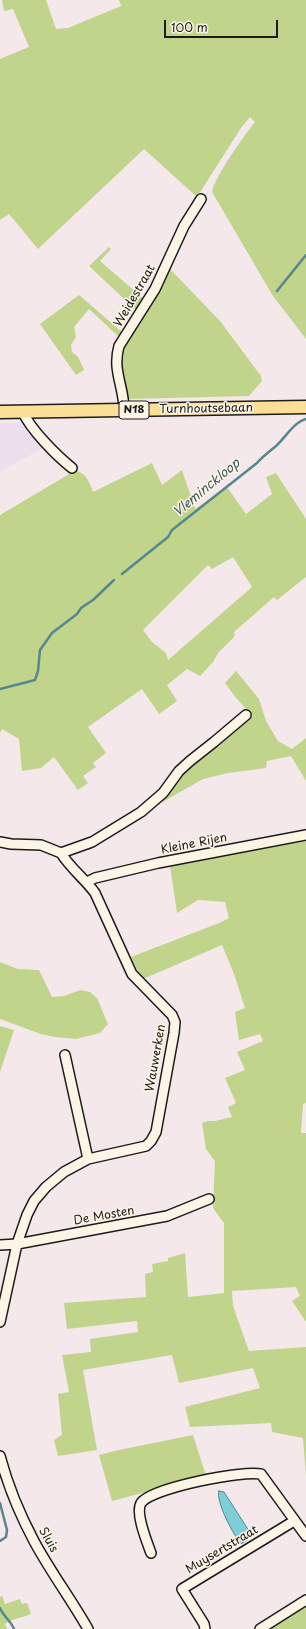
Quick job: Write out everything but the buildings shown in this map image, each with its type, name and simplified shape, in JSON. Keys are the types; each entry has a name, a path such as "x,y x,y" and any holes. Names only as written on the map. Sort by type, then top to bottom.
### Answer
{"main road":[{"name":"Turnhoutsebaan","path":"0,412 306,408"}],"street":[{"name":"Weidestraat","path":"124,410 124,400 116,368 116,357 119,346 156,289 184,226 201,199"},
{"path":"23,412 26,420 72,468"},
{"path":"0,842 10,844 41,845 61,853 96,839 141,812 163,793 179,771 246,715"},
{"name":"Kleine Rijen","path":"87,882 102,876 158,863 306,835"},
{"name":"Wauwerken","path":"0,1322 17,1244 27,1214 34,1201 42,1191 64,1172 88,1158 146,1146 151,1141 156,1132 175,1022 172,1015 132,974 95,893 87,882 66,861 61,853"},
{"path":"65,1055 88,1158"},
{"name":"De Mosten","path":"0,1245 17,1244 167,1216 209,1199"},
{"name":"Sluis","path":"0,1456 8,1484 34,1542 88,1629"},
{"path":"151,1553 139,1514 141,1503 150,1496 209,1478 261,1474 306,1536"},
{"name":"Muysertstraat","path":"205,1629 204,1624 182,1589 294,1520"},
{"path":"260,1629 306,1600"}],"shaded area":[{"path":"23,422 43,448 0,472 0,423"}],"green space":[{"path":"2,0 46,0 56,29 68,28 121,6 119,0 306,0 306,339 273,296 212,192 218,176 237,146 255,122 250,117 241,128 197,197 144,149 38,249 9,214 0,220 0,59 29,47 13,9 4,11"},
{"path":"109,247 111,249 100,261 144,299 137,311 89,266"},
{"path":"170,269 220,321 261,376 262,381 249,396 127,399 119,357 123,346 151,305"},
{"path":"79,295 123,333 120,338 89,309 74,327 76,337 71,345 72,352 78,357 84,370 76,375 40,324"},
{"path":"152,463 162,485 182,470 195,509 227,487 246,514 272,494 266,477 276,473 306,519 306,577 277,600 274,597 234,632 235,636 218,653 213,662 200,676 187,669 167,685 177,701 159,714 142,689 88,727 106,753 93,763 96,767 83,776 88,783 78,790 54,757 41,768 22,771 19,739 2,729 0,733 0,515 76,470 83,474 87,479 93,492","holes":["233,557 252,587 168,660 166,653 152,642 143,630 208,565 212,569"]},
{"path":"236,671 259,699 266,721 278,741 292,749 306,738 306,781 291,756 267,761 266,768 228,773 203,779 161,803 180,776 197,760 253,716 237,699 225,683"},
{"path":"306,840 306,1103 303,1104 301,1133 306,1133 306,1322 292,1301 300,1296 296,1287 232,1291 233,1306 249,1351 306,1347 306,1477 303,1438 272,1432 271,1423 190,1427 185,1407 260,1388 253,1368 179,1383 172,1355 83,1370 97,1450 58,1456 54,1440 62,1435 58,1394 69,1392 62,1355 91,1352 90,1339 138,1332 137,1321 67,1329 64,1303 146,1297 145,1274 153,1272 152,1264 168,1261 168,1258 185,1253 188,1297 224,1293 224,1223 213,1208 215,1161 206,1149 202,1123 232,1117 228,1107 236,1103 225,1078 245,1070 237,1052 263,1041 260,1034 239,1040 235,1012 245,1008 234,974 222,945 143,979 131,957 229,918 225,902 198,900 177,913 170,866"},
{"path":"0,962 18,969 39,970 52,997 64,996 80,990 90,992 97,998 108,1024 100,1033 76,1039 41,1034 0,1019"},
{"path":"0,1026 14,1030 0,1072"},
{"path":"193,1435 206,1476 112,1501 99,1455"},
{"path":"2,1596 5,1604 20,1599 22,1604 27,1603 31,1614 8,1622 5,1624 7,1629 0,1629 0,1597"},
{"path":"306,1606 306,1629 268,1629"}],"water":[{"path":"219,1491 224,1492 251,1534 246,1541 241,1544 234,1534 222,1510"}],"waterway":[{"path":"277,291 306,255"},
{"name":"Vleminckloop","path":"122,574 168,537 172,530 257,463 298,423 306,419"},
{"name":"Vleminckloop","path":"0,689 35,680 38,671 40,650 52,633 77,614 81,608 93,600 114,580"},
{"name":"Vleminckloop","path":"0,1503 7,1530 6,1537 0,1541"},
{"name":"Vleminckloop","path":"0,1608 14,1629"}]}
